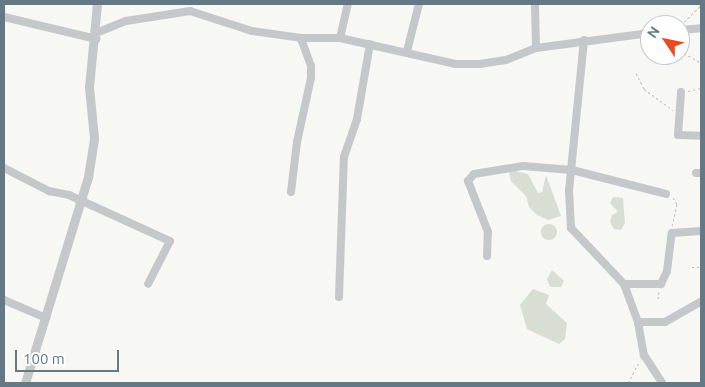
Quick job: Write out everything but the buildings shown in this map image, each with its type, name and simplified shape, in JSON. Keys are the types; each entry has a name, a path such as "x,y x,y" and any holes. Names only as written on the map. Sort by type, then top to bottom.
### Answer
{"street":[{"path":"25,383 81,201 94,138 89,87 96,36 97,4"},
{"path":"340,38 348,4"},
{"path":"407,51 419,4"},
{"path":"535,4 536,48"},
{"path":"4,17 96,36 126,21 190,11 243,28 300,38 340,38 407,51 455,64 480,64 506,60 536,48 584,40 640,34"},
{"path":"291,192 297,142 311,78 311,66 300,38"},
{"path":"584,40 572,170 571,228 624,284 638,322 643,348 662,383"},
{"path":"339,297 344,157 357,119 370,44"},
{"path":"680,93 678,135 701,136"},
{"path":"487,256 488,232 468,181 470,176 523,166 572,170 666,194"},
{"path":"4,168 49,191 81,201 170,241 148,284"},
{"path":"624,284 660,284 667,271 669,239 675,232 701,231"},
{"path":"4,300 46,318"},
{"path":"638,322 665,322 700,302"}],"path":[{"path":"688,15 701,5"},
{"path":"690,57 701,63"},
{"path":"636,73 644,89 664,100 678,119"},
{"path":"680,93 701,88"},
{"path":"666,194 672,197 676,204 672,224 675,232"},
{"path":"692,267 701,267"},
{"path":"630,383 643,357 643,348"}],"shaded area":[{"path":"515,171 528,174 538,193 542,192 546,175 561,216 548,220 537,215 529,207 526,196 511,181 509,172"},
{"path":"613,197 623,198 625,223 621,230 614,229 610,222 612,215 618,212 610,203"},
{"path":"549,224 557,232 549,240 541,232"},
{"path":"552,270 564,281 561,287 550,287 547,279"},
{"path":"533,289 549,295 546,304 567,323 565,339 559,344 527,329 520,305"}]}
